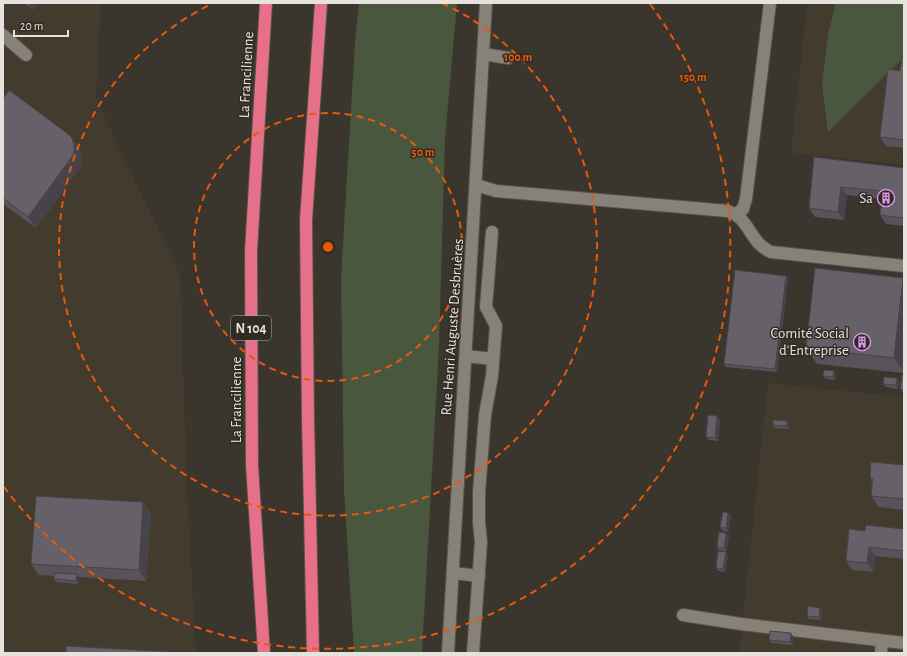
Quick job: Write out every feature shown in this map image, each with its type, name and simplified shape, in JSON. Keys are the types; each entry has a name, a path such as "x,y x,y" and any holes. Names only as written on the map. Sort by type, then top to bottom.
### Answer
{"highway":[{"name":"La Francilienne","path":"264,653 252,465 251,251 266,3"},
{"path":"313,653 308,419 306,220 321,3"}],"lane":[{"name":"Rue Henri Auguste Desbruères","path":"448,653 486,3"},
{"path":"736,214 743,209 746,199 770,3"},
{"path":"3,35 26,55"},
{"path":"483,54 508,58"},
{"path":"476,186 496,191 728,211 736,214 745,222 756,240 771,252 904,266"},
{"path":"473,653 481,542 479,523 479,492 485,415 492,376 492,359 496,326 486,307 492,232"},
{"path":"466,356 492,359"},
{"path":"453,573 479,576"},
{"path":"683,615 881,647 904,643"}],"shaded area":[{"path":"3,3 101,3 96,99 180,275 187,491 196,653 3,653"},
{"path":"807,3 904,3 904,165 791,153"},
{"path":"768,383 904,397 904,653 739,653"}],"green space":[{"path":"359,3 457,3 445,139 439,347 422,653 354,653 344,490 341,278 355,42"},
{"path":"836,3 904,3 904,57 828,132 822,85 828,34"}],"building":[{"path":"902,57 904,57 904,140 880,137 888,69 900,71"},
{"path":"9,90 68,134 72,138 74,146 74,153 71,158 28,217 3,198 3,99"},
{"name":"Sa","path":"814,157 904,168 904,218 880,215 883,191 841,187 838,212 809,208"},
{"name":"Comité Social d'Entreprise","path":"815,268 903,278 894,358 806,348"},
{"path":"735,270 786,276 775,369 724,364"},
{"path":"824,370 834,371 833,377 823,376"},
{"path":"902,375 904,376 904,390 900,389"},
{"path":"884,377 897,378 896,385 883,384"},
{"path":"708,415 717,416 715,438 706,437"},
{"path":"773,420 787,421 786,426 773,425"},
{"path":"871,462 904,465 904,499 871,496 873,478 870,477"},
{"path":"36,496 143,502 139,570 31,564"},
{"path":"723,512 728,513 726,528 720,527"},
{"path":"866,525 904,529 904,551 869,547 867,563 846,561 849,529 865,531"},
{"path":"719,532 726,533 724,548 717,547"},
{"path":"718,551 726,552 723,569 716,568"},
{"path":"54,573 77,574 76,581 54,579"},
{"path":"808,606 820,608 819,617 807,616"},
{"path":"770,631 791,633 790,642 769,640"},
{"path":"66,646 174,652 174,653 66,653"}],"place":[{"name":"Sa","path":"886,198"},
{"name":"Comité Social d'Entreprise","path":"862,342"}]}
